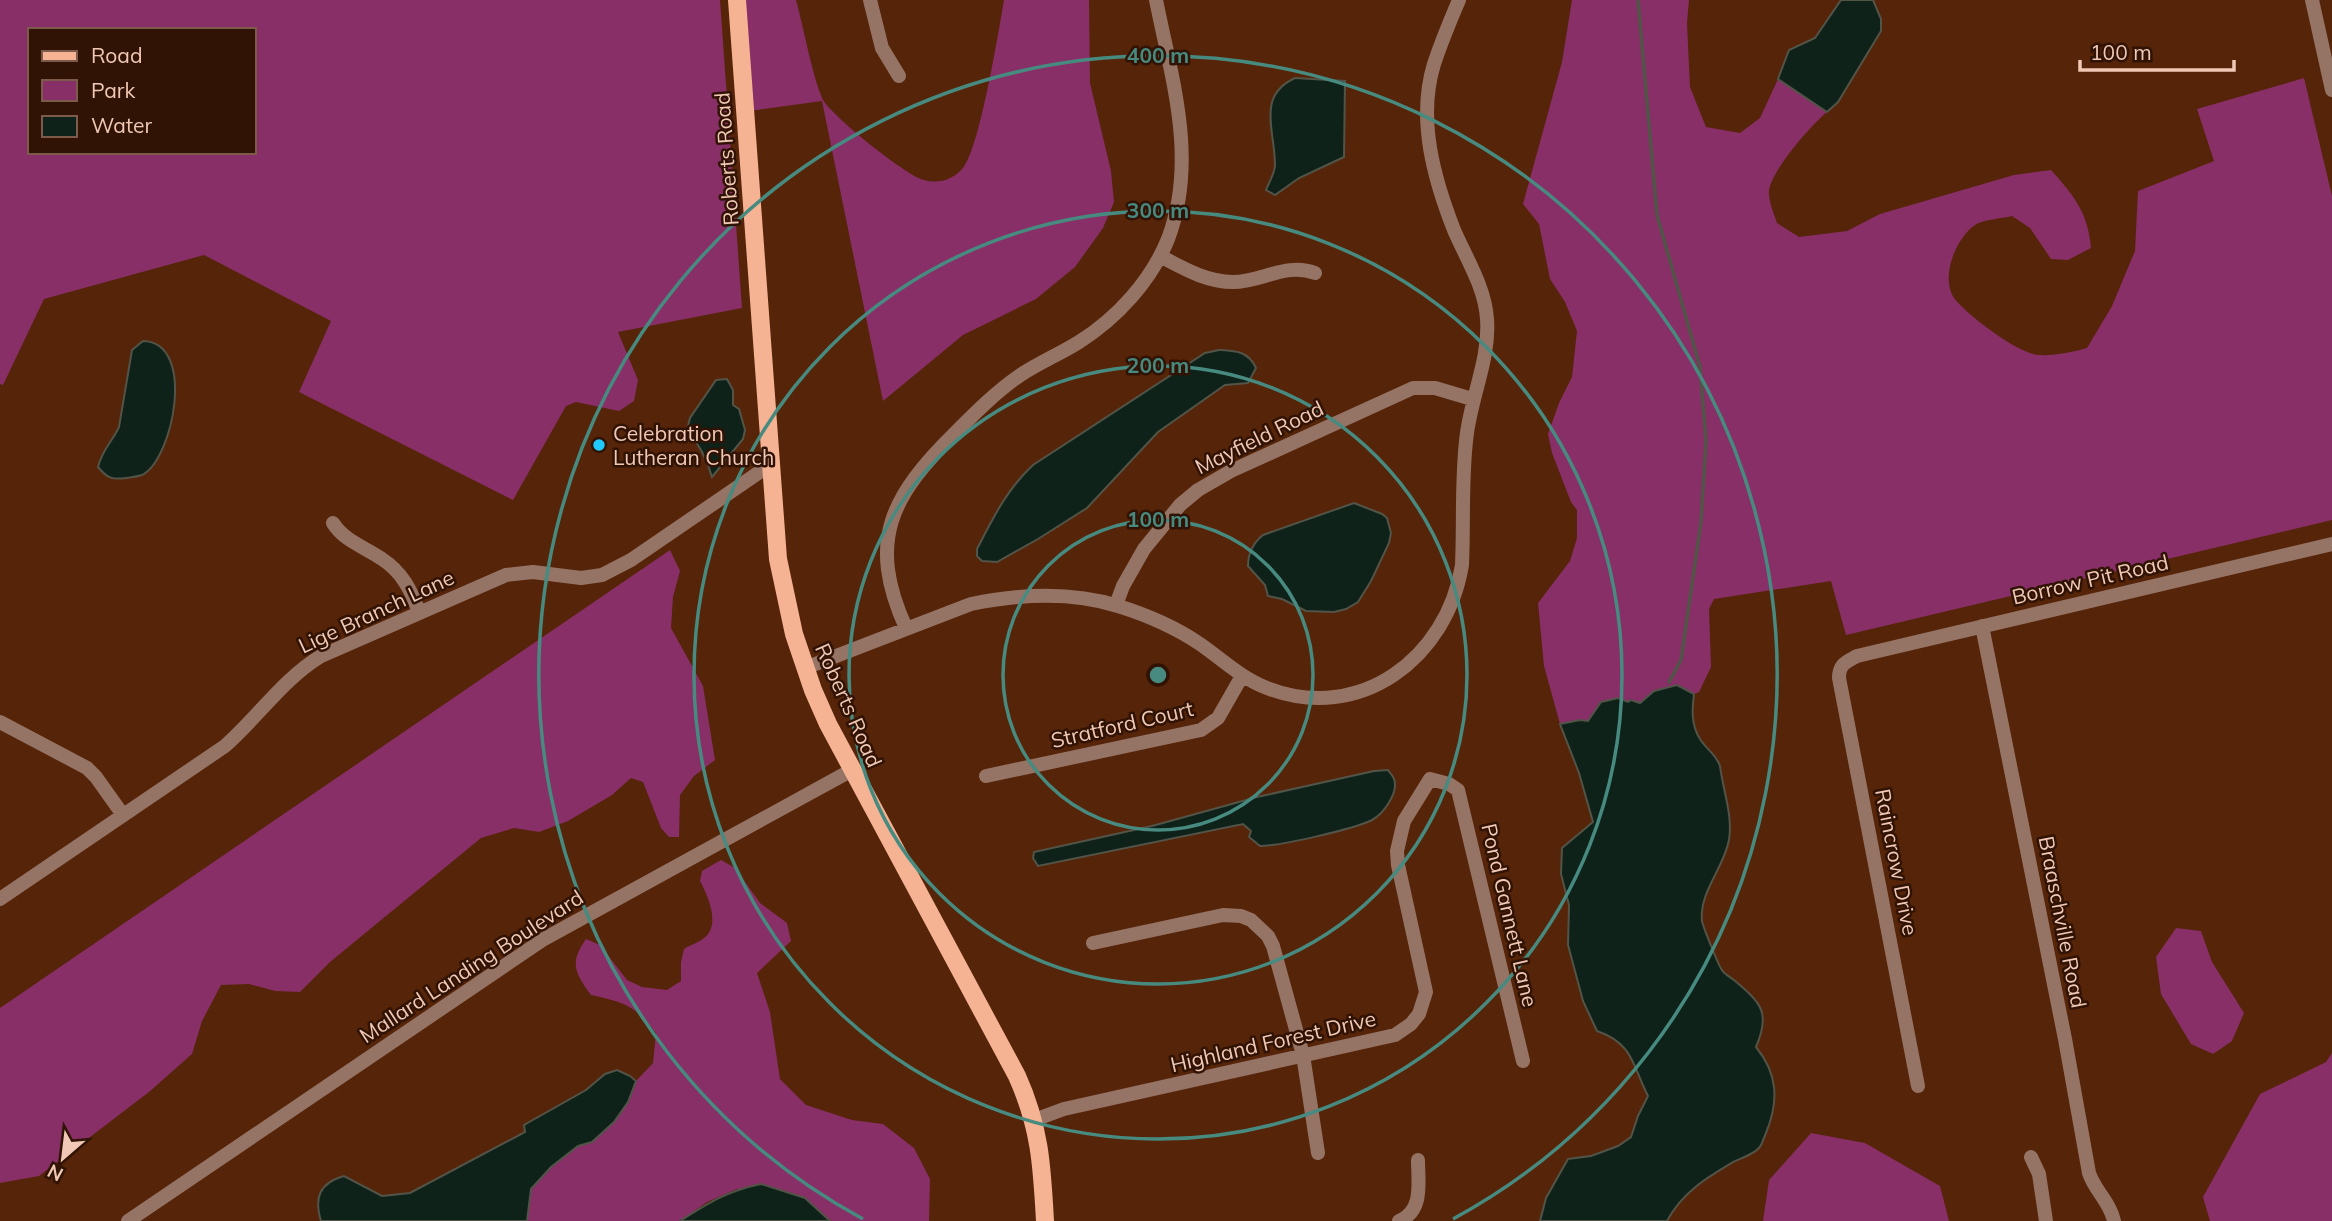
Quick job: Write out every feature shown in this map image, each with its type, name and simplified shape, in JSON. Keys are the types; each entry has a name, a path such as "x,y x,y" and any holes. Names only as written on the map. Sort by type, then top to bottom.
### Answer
{"main road":[{"name":"Roberts Road","path":"737,0 770,465 782,584 805,668 828,724 1017,1076 1034,1120 1041,1158 1045,1221"}],"street":[{"path":"870,0 881,48 899,76"},
{"path":"906,628 891,590 887,549 895,512 913,478 979,410 1015,378 1084,338 1116,313 1135,292 1160,256 1176,212 1181,189 1183,151 1179,111 1156,0"},
{"path":"805,668 971,604 1023,596 1062,596 1116,605 1142,614 1185,635 1242,676 1284,694 1318,698 1354,693 1385,680 1412,662 1428,645 1447,616 1460,583 1464,469 1472,399 1486,348 1487,312 1483,294 1445,202 1433,161 1427,118 1429,85 1434,65 1459,0"},
{"path":"2312,0 2332,90"},
{"path":"1160,256 1194,273 1220,281 1247,281 1288,269 1315,273"},
{"name":"Mayfield Road","path":"1116,605 1133,567 1156,532 1180,505 1210,482 1413,388 1435,388 1472,399"},
{"name":"Lige Branch Lane","path":"0,899 225,746 304,666 332,650 493,580 519,572 581,578 602,575 631,560 770,465"},
{"path":"333,523 345,537 380,557 397,571 412,592 419,612"},
{"name":"Borrow Pit Road","path":"1857,656 2332,544"},
{"name":"Braaschville Road","path":"1982,626 2065,1039 2089,1173 2098,1191 2112,1209 2114,1221"},
{"name":"Raincrow Drive","path":"1857,656 1844,662 1839,678 1918,1086"},
{"name":"Stratford Court","path":"986,776 1200,730 1218,718 1242,676"},
{"path":"0,722 87,768 96,776 123,815"},
{"name":"Mallard Landing Boulevard","path":"128,1221 544,939 852,770"},
{"name":"Highland Forest Drive","path":"1034,1120 1064,1109 1395,1035 1411,1024 1419,1014 1426,985 1398,865 1399,837 1411,806 1430,779 1449,784"},
{"name":"Pond Gannett Lane","path":"1449,784 1458,790 1523,1061"},
{"path":"1093,943 1223,915 1241,916 1251,920 1268,936 1273,946 1303,1055 1318,1153"},
{"path":"2031,1157 2039,1174 2046,1221"},
{"path":"1399,1221 1408,1217 1416,1206 1418,1160"},
{"path":"151,1207 161,1221"}],"green space":[{"path":"0,0 720,0 742,308 618,332 638,380 634,401 619,411 576,402 566,406 513,500 299,392 331,321 204,255 44,299 3,385 0,384"},
{"path":"742,0 796,0 814,75 827,106 901,168 924,180 935,182 954,176 962,169 975,140 1004,0 1089,0 1090,83 1111,171 1114,202 1103,228 1075,267 1036,299 963,335 883,401 822,101 750,111"},
{"path":"1572,0 1689,0 1687,23 1690,87 1706,127 1740,133 1760,118 1778,79 1827,112 1802,137 1771,182 1770,203 1777,223 1799,237 1847,231 1880,214 2014,175 2051,170 2067,188 2083,214 2091,248 2068,260 2051,259 2030,228 2012,216 1975,225 1956,248 1949,269 1950,289 1954,298 1970,314 2006,341 2039,355 2087,348 2112,306 2135,251 2138,191 2214,161 2197,109 2304,78 2332,196 2332,520 1846,635 1831,581 1714,599 1709,609 1711,667 1699,692 1694,694 1677,685 1654,691 1640,703 1618,698 1601,702 1588,721 1560,724 1544,666 1538,603 1570,561 1577,538 1577,510 1571,502 1552,453 1548,434 1572,377 1577,331 1565,302 1550,279 1539,224 1523,204 1562,62"},
{"path":"670,550 680,571 673,597 671,628 703,686 715,760 694,776 680,795 679,837 669,837 661,828 643,782 631,778 612,795 568,821 539,832 514,828 481,838 330,962 300,992 275,991 249,984 221,985 202,1021 192,1054 149,1092 39,1176 0,1183 0,1008"},
{"path":"721,860 735,868 760,903 787,923 791,941 757,973 770,1012 780,1079 806,1105 852,1120 883,1124 914,1148 930,1179 929,1221 830,1221 805,1198 737,1189 707,1202 680,1221 527,1221 530,1189 551,1167 578,1146 592,1142 634,1089 636,1081 653,1063 656,1033 635,1011 612,1000 591,995 576,968 581,947 586,939 600,945 627,980 642,987 667,990 681,981 684,949 702,940 712,926 711,910 700,881 702,871"},
{"path":"2176,928 2201,931 2212,962 2244,1013 2232,1041 2213,1054 2191,1044 2161,994 2156,957"},
{"path":"2332,1053 2332,1221 2210,1221 2203,1197 2260,1094 2326,1062"},
{"path":"1811,1133 1865,1143 1940,1186 1949,1221 1763,1221 1769,1180"}],"water":[{"path":"1841,0 1873,0 1881,19 1881,31 1838,102 1827,112 1778,79 1789,50 1815,38"},
{"path":"1295,78 1345,81 1344,157 1299,178 1275,195 1266,190 1275,165 1270,115 1275,94"},
{"path":"143,341 160,346 170,360 175,380 170,426 163,448 153,465 140,476 113,478 98,467 119,427 132,350"},
{"path":"1219,350 1245,355 1253,362 1256,368 1248,383 1225,385 1158,432 1087,508 997,562 982,561 977,556 977,549 1001,504 1033,465 1205,353"},
{"path":"727,379 733,390 733,405 739,409 745,430 743,439 712,477 702,452 687,430 690,418 716,380"},
{"path":"1354,503 1387,518 1391,533 1371,581 1358,602 1334,612 1306,611 1282,599 1268,596 1265,585 1248,566 1250,553 1259,538"},
{"path":"1677,685 1694,694 1695,728 1720,766 1729,812 1729,840 1704,900 1702,921 1723,971 1751,995 1761,1009 1763,1025 1756,1047 1769,1067 1772,1078 1773,1110 1760,1147 1696,1186 1680,1202 1667,1221 1540,1221 1546,1198 1568,1159 1591,1156 1618,1146 1631,1137 1648,1096 1625,1049 1609,1036 1597,1031 1583,1001 1568,945 1569,905 1561,874 1562,848 1593,822 1579,773 1560,724 1588,721 1601,702 1618,698 1640,703 1654,691"},
{"path":"1388,770 1395,785 1392,797 1381,813 1363,824 1334,832 1260,846 1249,837 1251,831 1243,824 1038,866 1033,858 1034,852 1152,826 1257,797"},
{"path":"617,1070 636,1081 628,1102 614,1122 592,1142 578,1146 551,1167 531,1189 527,1221 321,1221 318,1205 320,1192 336,1179 344,1176 382,1196 410,1193 525,1132 524,1125 586,1090 605,1074"},
{"path":"761,1184 805,1198 830,1221 680,1221 718,1198"}],"waterway":[{"path":"1638,0 1657,215 1700,367 1706,441 1701,522 1681,660 1669,682"}],"place":[{"name":"Celebration Lutheran Church","path":"599,445"}]}
